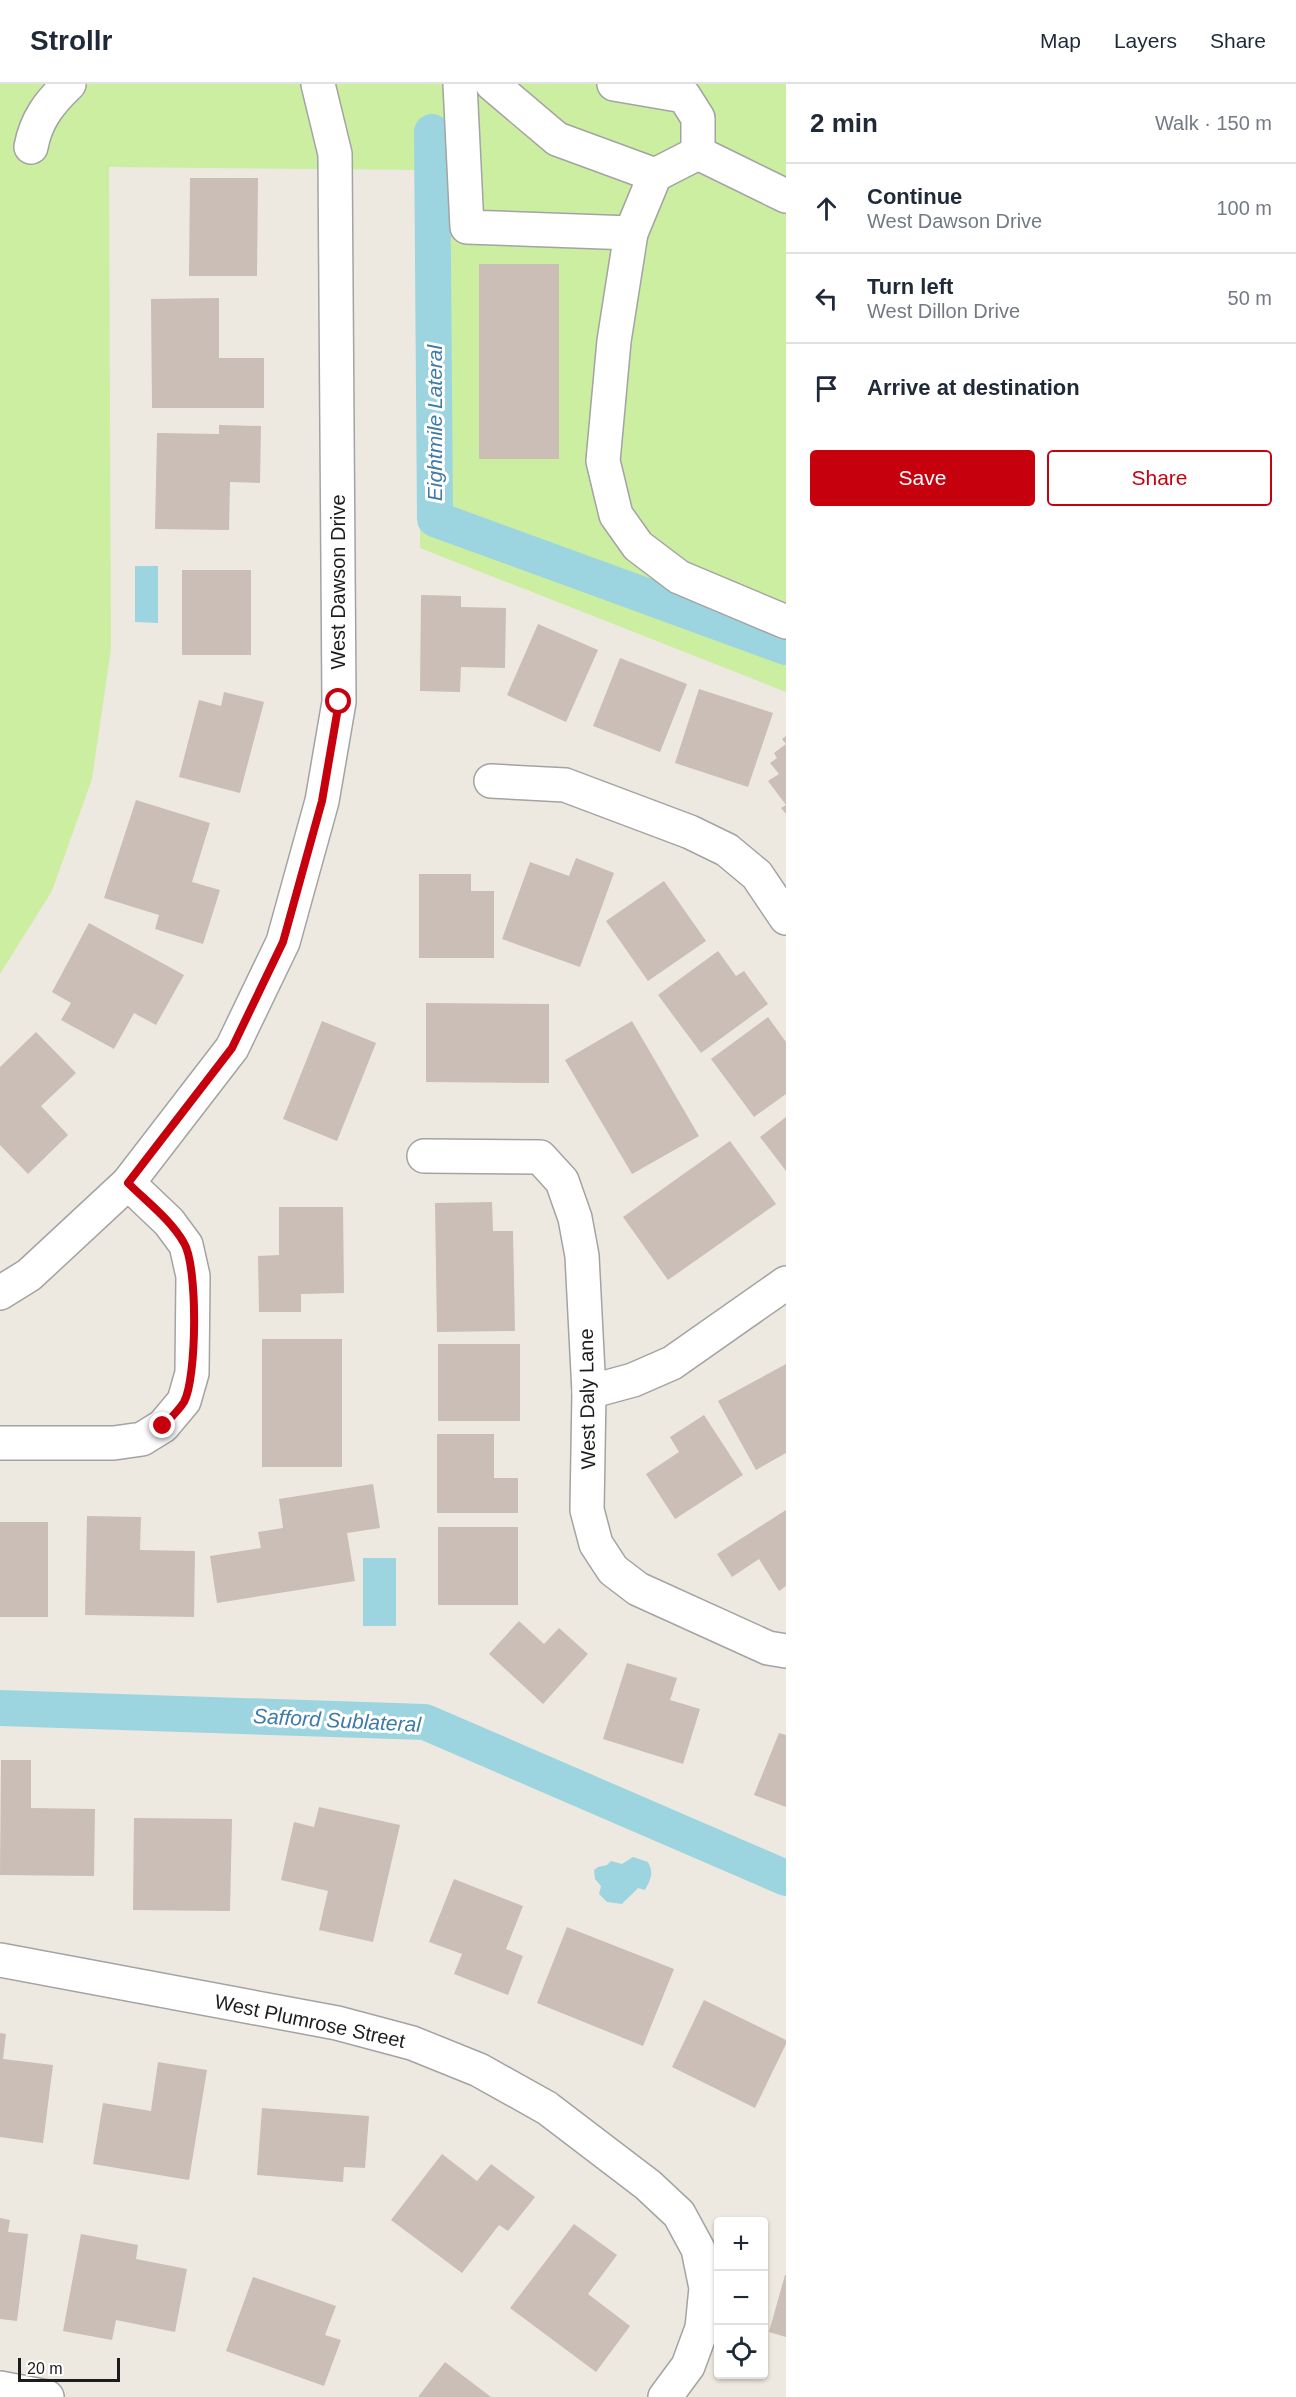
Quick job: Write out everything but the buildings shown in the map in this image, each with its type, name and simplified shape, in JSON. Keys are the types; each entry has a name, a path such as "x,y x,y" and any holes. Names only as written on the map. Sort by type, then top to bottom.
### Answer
{"street":[{"path":"31,147 34,128 54,99 69,84"},
{"name":"West Dawson Drive","path":"0,1293 29,1275 128,1183 232,1048 283,942 322,801 339,702 335,154 318,84"},
{"path":"460,84 467,226 631,233"},
{"path":"492,84 557,139 656,175"},
{"path":"614,84 684,96 698,118 698,153"},
{"path":"698,153 656,175 631,233 614,341 603,462 616,515 639,546 679,577 786,622"},
{"path":"698,153 786,196"},
{"path":"491,781 565,785 690,832 727,850 757,875 786,918"},
{"name":"West Daly Lane","path":"424,1156 540,1157 562,1181 575,1218 582,1256 589,1392 587,1510 596,1544 613,1570 638,1589 768,1648 786,1651"},
{"path":"0,1443 114,1443 142,1439 163,1426 184,1401 192,1373 193,1276 186,1245 169,1222 128,1183"},
{"path":"589,1392 633,1380 672,1363 786,1283"},
{"name":"West Plumrose Street","path":"0,1960 336,2023 412,2043 479,2070 547,2108 648,2185 679,2214 698,2249 706,2288 702,2328 688,2366 665,2397"},
{"path":"0,2388 47,2397"}],"green space":[{"path":"0,84 786,84 786,692 420,548 423,170 109,167 111,649 92,779 52,891 0,974"}],"water":[{"path":"135,566 158,566 158,623 135,622"},
{"path":"363,1558 396,1558 396,1626 363,1626"},
{"path":"633,1857 648,1862 650,1866 651,1876 645,1890 638,1888 622,1904 607,1902 599,1894 601,1886 595,1879 594,1870 611,1861 622,1864"}],"waterway":[{"name":"Eightmile Lateral","path":"432,132 435,519 786,647"},
{"name":"Safford Sublateral","path":"0,1708 425,1722 786,1878"}],"route":[{"path":"163,1426 184,1401 192,1373 193,1276 186,1245 169,1222 128,1183 232,1048 283,942 322,801 339,702"}]}
